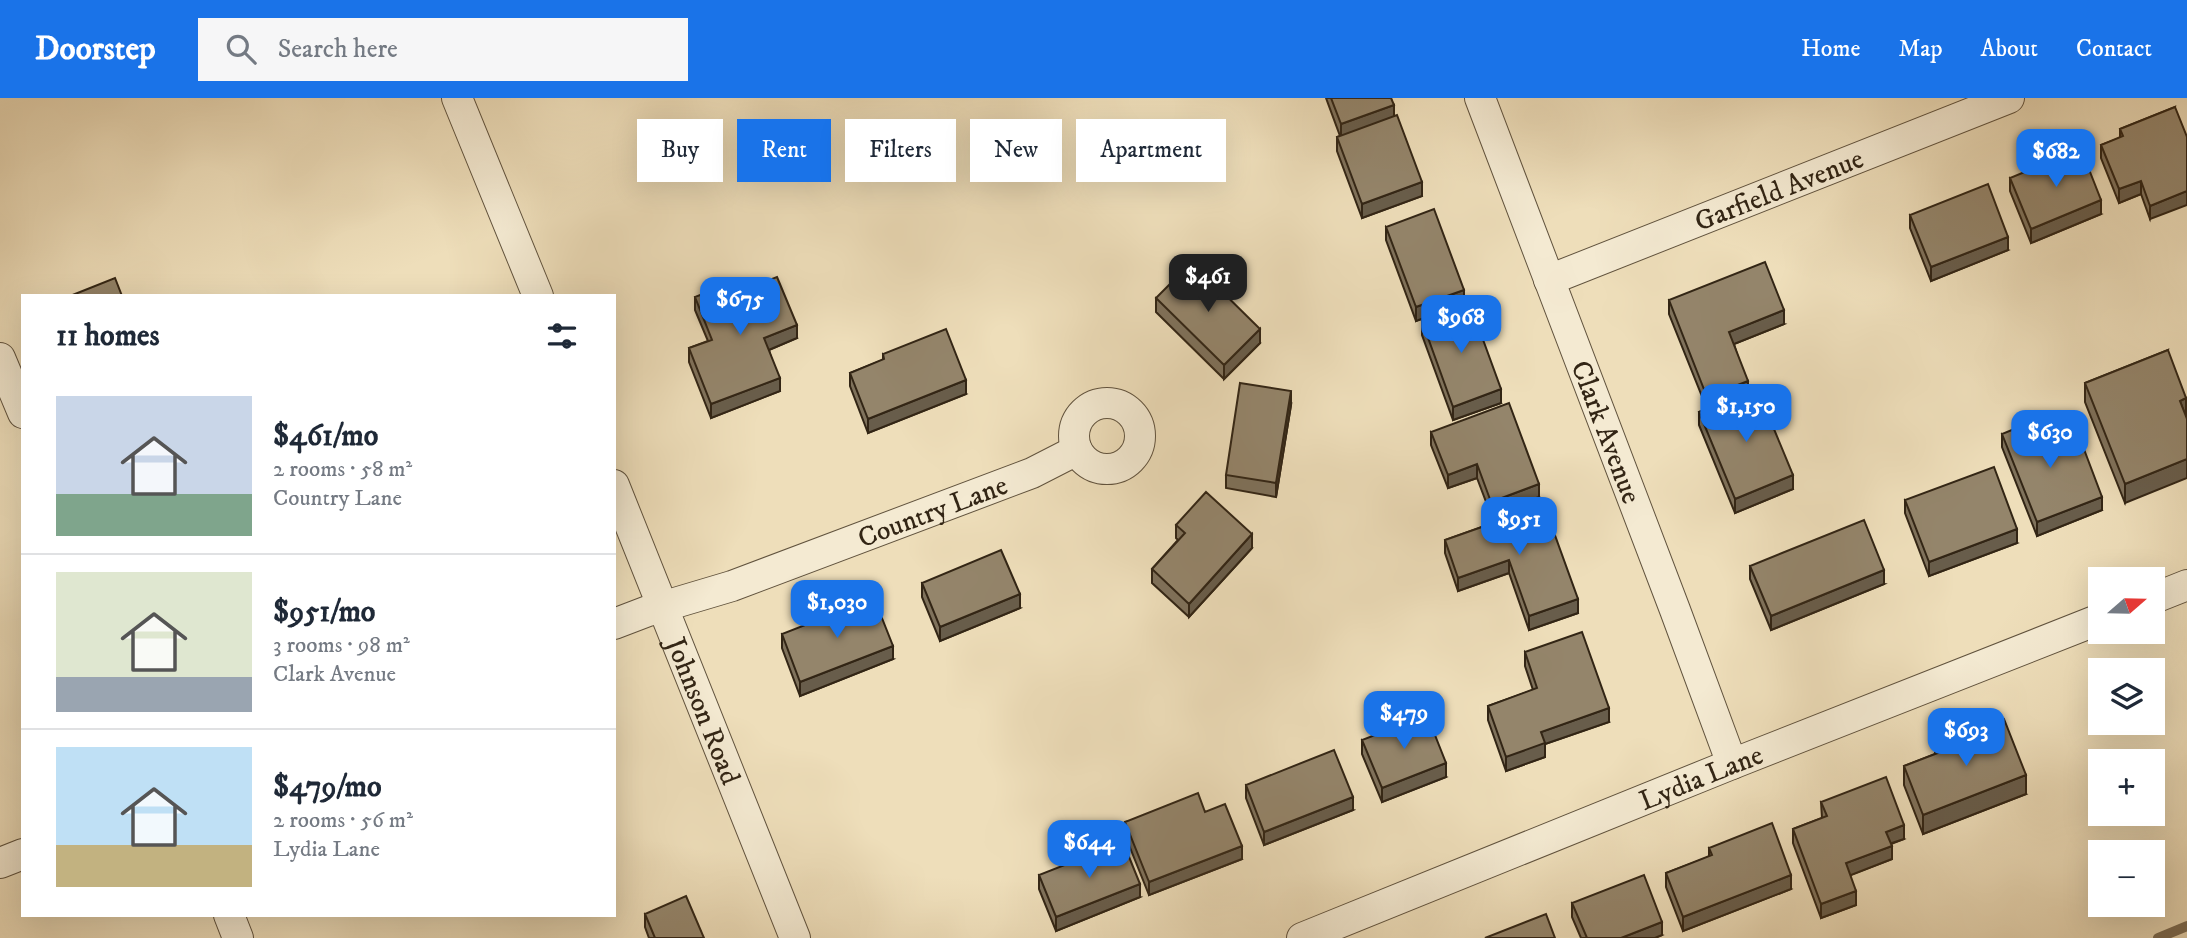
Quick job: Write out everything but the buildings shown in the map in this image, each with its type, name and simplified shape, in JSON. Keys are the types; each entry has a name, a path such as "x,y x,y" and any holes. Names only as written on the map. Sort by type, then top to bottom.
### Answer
{"street":[{"path":"457,98 537,294"},
{"name":"Clark Avenue","path":"1480,98 1732,764"},
{"name":"Garfield Avenue","path":"1549,280 2009,98"},
{"path":"0,358 21,407"},
{"name":"Country Lane","path":"616,623 732,586 1032,474 1077,450"},
{"name":"Johnson Road","path":"616,490 795,938"},
{"path":"2165,594 2187,585"},
{"name":"Lydia Lane","path":"1302,938 2088,624"},
{"path":"0,863 21,855"},
{"path":"230,917 238,938"}],"waterway":[{"path":"2158,938 2187,926"}]}
